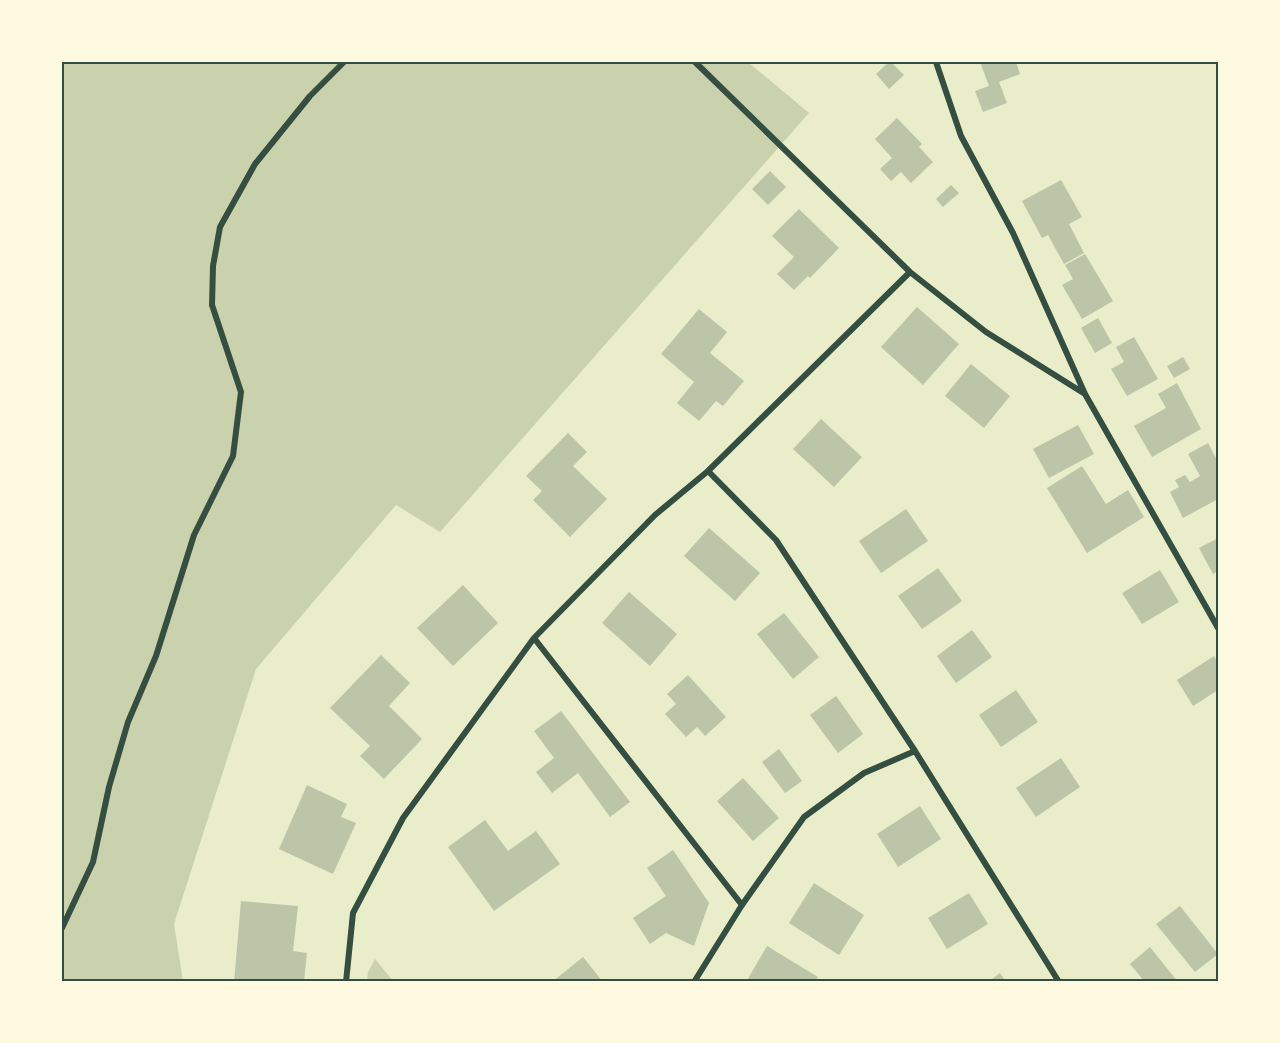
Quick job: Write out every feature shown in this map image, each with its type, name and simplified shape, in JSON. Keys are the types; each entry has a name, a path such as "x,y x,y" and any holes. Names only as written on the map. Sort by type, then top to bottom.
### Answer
{"street":[{"path":"62,928 93,862 109,787 128,722 156,656 194,535 233,456 241,392 212,305 213,266 220,227 255,165 310,96 344,62"},
{"path":"695,62 910,272 986,333 1085,394"},
{"path":"936,62 961,136 1013,233 1085,394 1218,628"},
{"path":"346,981 353,913 403,818 534,638 655,515 708,471 910,272"},
{"path":"708,471 776,540 915,751 1059,981"},
{"path":"534,638 742,904"},
{"path":"694,981 742,904 804,818 864,773 915,751"}],"green space":[{"path":"62,62 748,62 809,113 440,532 396,505 256,669 174,924 183,981 62,981"},
{"path":"375,959 393,981 367,981 368,972"}],"building":[{"path":"889,62 904,75 889,89 876,74"},
{"path":"980,62 1016,62 1020,74 999,82 1007,103 983,112 975,91 989,86"},
{"path":"897,118 922,144 919,147 933,162 911,183 901,172 891,181 880,169 892,158 875,139"},
{"path":"770,171 786,187 768,205 752,189"},
{"path":"1061,180 1082,217 1069,224 1084,253 1064,264 1048,235 1042,238 1022,201"},
{"path":"951,185 959,193 943,207 936,199"},
{"path":"799,209 839,248 810,278 808,276 794,290 777,274 794,257 772,236"},
{"path":"1085,254 1113,301 1082,319 1062,285 1073,279 1065,265"},
{"path":"917,307 959,344 923,385 881,347"},
{"path":"699,309 727,332 710,353 744,381 723,406 716,401 699,421 677,403 694,382 661,354"},
{"path":"1098,318 1112,343 1095,353 1081,328"},
{"path":"1134,337 1158,379 1127,396 1111,369 1124,362 1116,347"},
{"path":"1183,357 1190,369 1174,378 1167,366"},
{"path":"971,364 1010,396 984,428 945,396"},
{"path":"1177,383 1201,429 1152,457 1134,426 1166,408 1158,394"},
{"path":"821,419 862,457 834,487 793,449"},
{"path":"1078,425 1094,454 1049,478 1033,449"},
{"path":"568,433 587,452 573,466 607,499 570,537 533,500 542,491 526,476"},
{"path":"1208,443 1218,462 1218,499 1183,518 1170,492 1179,487 1175,480 1185,475 1190,482 1200,476 1188,454"},
{"path":"1082,466 1106,504 1128,490 1144,517 1087,553 1047,488"},
{"path":"906,509 928,541 881,573 859,541"},
{"path":"709,528 760,573 735,601 684,556"},
{"path":"1218,538 1218,571 1213,574 1199,548"},
{"path":"938,568 962,601 922,629 898,596"},
{"path":"1160,570 1179,602 1142,624 1122,593"},
{"path":"463,585 498,623 453,666 417,628"},
{"path":"629,592 677,634 650,666 602,623"},
{"path":"784,613 819,657 793,679 757,634"},
{"path":"972,630 992,657 956,683 937,656"},
{"path":"381,655 410,683 389,706 422,739 384,779 360,756 370,746 330,708"},
{"path":"1214,656 1218,663 1218,690 1193,706 1177,680"},
{"path":"688,675 726,717 705,736 697,727 686,737 665,714 676,704 667,694"},
{"path":"1016,690 1038,722 1001,747 979,715"},
{"path":"836,696 863,734 838,753 810,715"},
{"path":"561,711 630,802 610,817 578,773 552,793 536,772 554,758 534,731"},
{"path":"779,749 802,781 785,793 762,762"},
{"path":"1061,758 1080,787 1036,817 1016,788"},
{"path":"743,778 779,818 753,841 717,801"},
{"path":"307,785 347,804 341,817 356,823 333,874 279,849"},
{"path":"920,806 941,839 898,867 877,834"},
{"path":"485,820 508,851 536,831 560,864 494,911 448,847"},
{"path":"673,850 709,903 694,946 666,933 650,944 633,918 666,896 647,868"},
{"path":"814,883 864,915 839,955 789,923"},
{"path":"969,893 988,924 947,949 928,918"},
{"path":"241,901 298,906 293,951 307,953 304,982 234,982"},
{"path":"1180,906 1218,954 1195,972 1156,924"},
{"path":"767,946 818,977 815,982 746,982"},
{"path":"1150,947 1178,982 1145,982 1130,964"},
{"path":"583,957 603,982 552,982"},
{"path":"1000,973 1006,982 988,982"}]}
